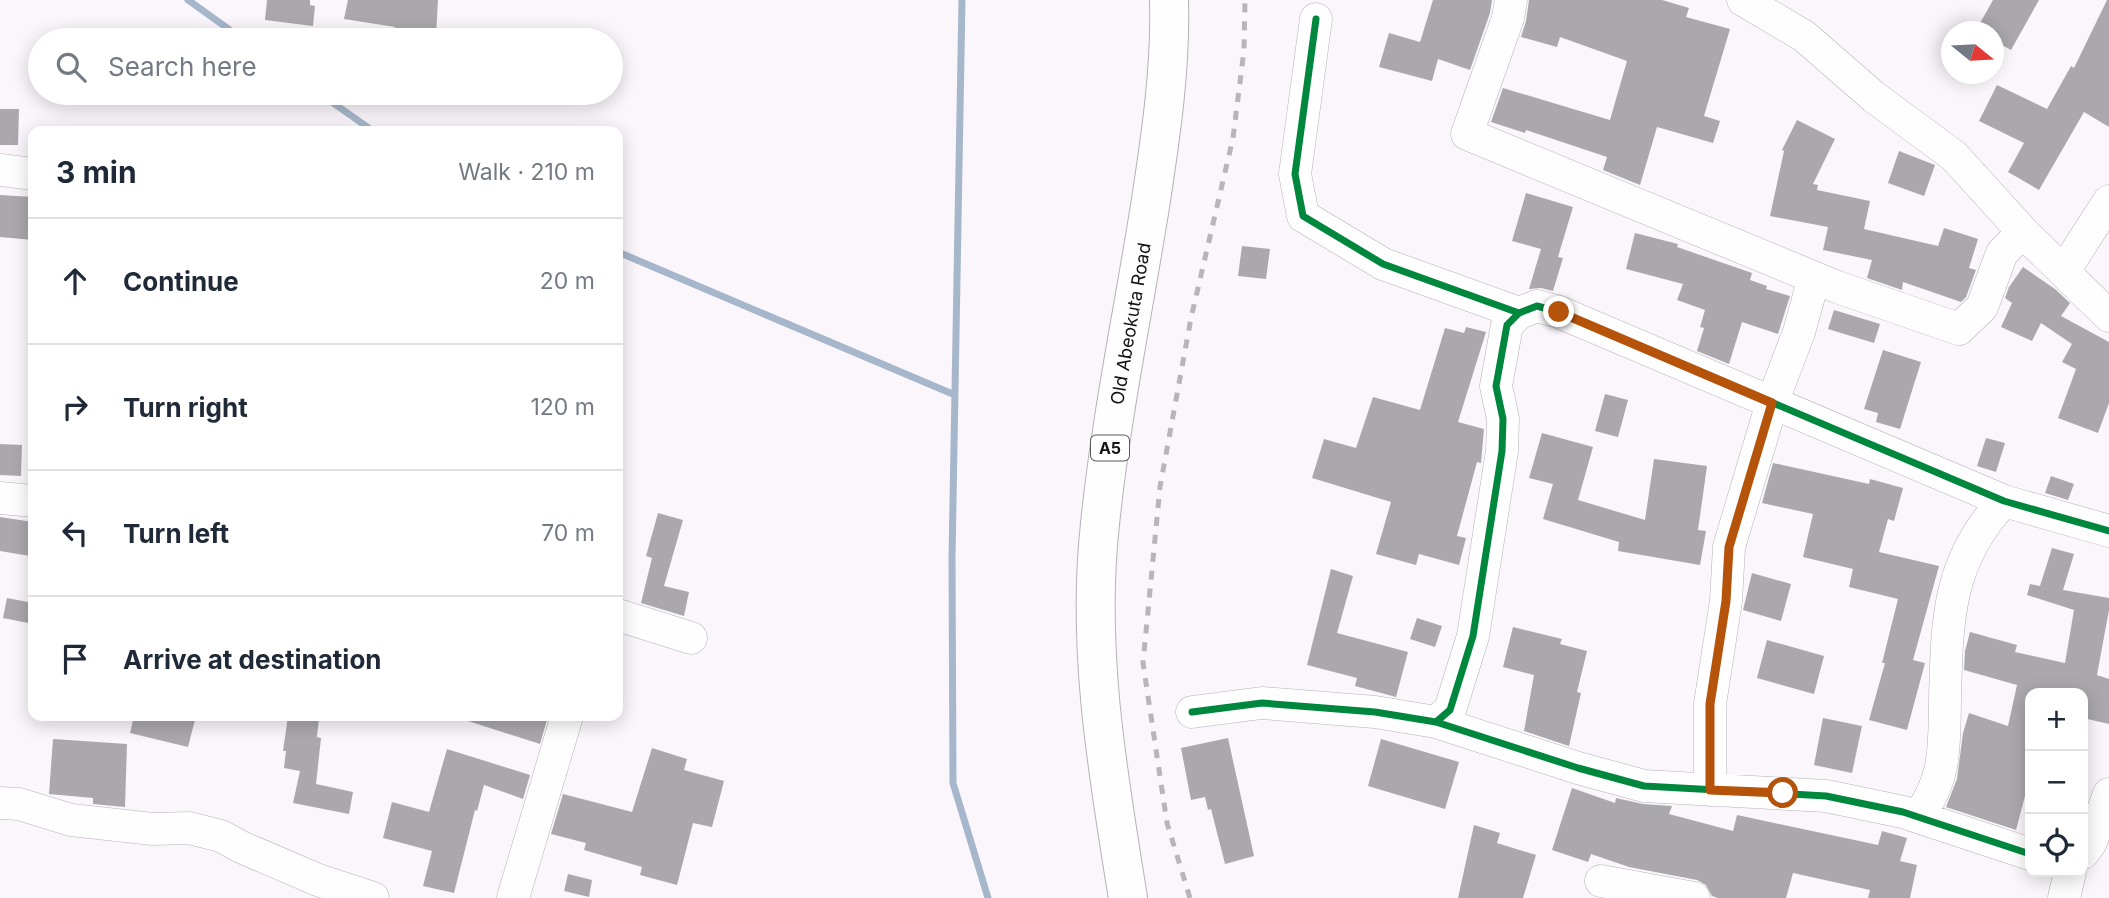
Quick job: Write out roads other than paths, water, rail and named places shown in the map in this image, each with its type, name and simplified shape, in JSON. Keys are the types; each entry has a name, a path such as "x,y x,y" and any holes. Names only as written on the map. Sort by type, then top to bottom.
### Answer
{"highway":[{"name":"Old Abeokuta Road","path":"1128,898 1102,733 1094,616 1099,526 1161,135 1170,33 1169,0"}],"street":[{"path":"1511,0 1508,18 1467,134 1814,278 1959,329 1982,307 2002,253 2023,232"},
{"path":"1743,0 1804,36 1874,97 1954,156 2023,232 2109,316"},
{"path":"1316,19 1295,174 1303,216 1383,264 1518,313"},
{"path":"0,170 28,173"},
{"path":"2064,271 2109,201"},
{"path":"1710,790 1710,704 1726,601 1729,547 1772,403 1799,332 1814,278"},
{"path":"1452,721 1473,636 1502,451 1503,419 1496,386 1507,326 1518,313 1537,306 1559,312 2004,501 2109,531"},
{"path":"0,498 28,501"},
{"path":"1918,816 1938,784 1945,743 1947,639 1958,573 1970,543 2004,501"},
{"path":"623,617 691,638"},
{"path":"1192,712 1262,703 1452,721 1578,768 1644,786 1826,796 1918,816 2025,852"},
{"path":"513,898 566,721"},
{"path":"2088,847 2109,794"},
{"path":"0,803 19,804 71,820 153,829 189,828 221,836 318,880 373,898"},
{"path":"1601,881 1694,898"}],"waterway":[{"path":"188,0 227,28"},
{"path":"962,0 952,558 953,783 988,898"},
{"path":"336,105 366,126"},
{"path":"623,254 955,395"}],"railway":[{"path":"1190,898 1167,823 1143,663 1160,487 1191,318 1233,138 1244,50 1245,0"}]}
